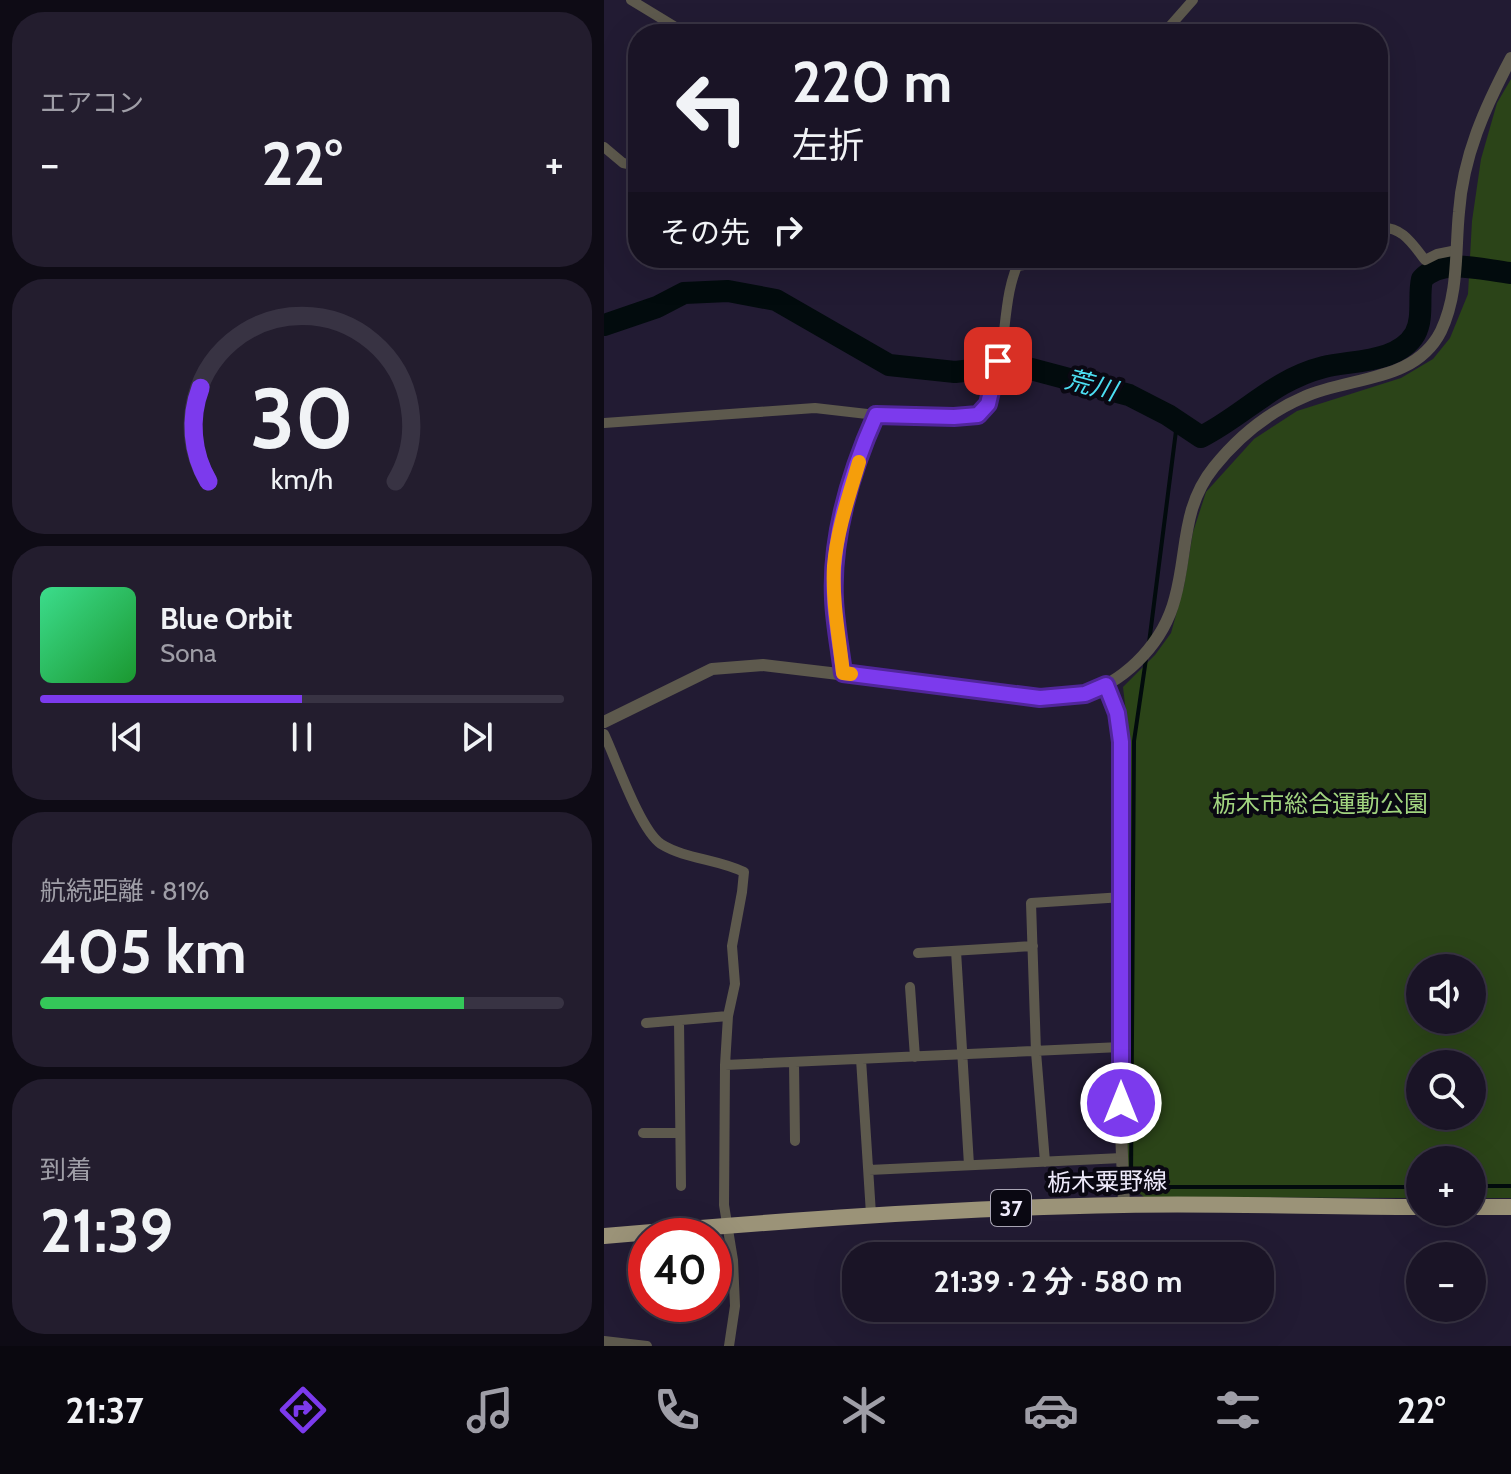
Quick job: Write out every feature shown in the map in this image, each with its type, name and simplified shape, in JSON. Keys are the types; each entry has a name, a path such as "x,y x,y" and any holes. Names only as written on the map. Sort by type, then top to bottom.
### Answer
{"main road":[{"name":"栃木粟野線","path":"732,1225 871,1214 1124,1205 1406,1207"},
{"path":"1486,1207 1511,1207"},
{"name":"栃木粟野線","path":"604,1236 628,1234"}],"street":[{"path":"631,0 671,24"},
{"path":"1172,24 1193,0"},
{"path":"604,722 712,669 763,665 1040,698 1085,694 1106,685 1132,667 1152,646 1166,621 1175,600 1191,507 1206,476 1224,454 1271,414 1305,396 1407,366 1428,351 1440,332 1451,306 1459,211 1471,149 1487,104 1511,58"},
{"path":"604,147 628,164"},
{"path":"1388,228 1406,235 1425,260 1457,250"},
{"path":"604,423 815,408 876,415 978,415 988,404 994,382 1018,268"},
{"path":"843,673 834,601 834,565 842,519 865,440 876,415"},
{"path":"1106,685 1117,713 1121,742 1124,1205"},
{"path":"604,734 647,827 660,843 744,872 732,946 735,984 728,1016 725,1065 724,1205 727,1218"},
{"path":"1045,1162 1036,1052 1031,903 1123,897"},
{"path":"918,953 1033,946"},
{"path":"956,951 969,1165"},
{"path":"910,987 915,1057"},
{"path":"646,1023 728,1016"},
{"path":"679,1021 681,1186"},
{"path":"725,1065 1121,1047"},
{"path":"861,1059 871,1214"},
{"path":"794,1062 795,1141"},
{"path":"643,1133 680,1133"},
{"path":"869,1170 1122,1158"},
{"path":"729,1346 735,1306 732,1253"},
{"path":"604,1341 647,1346"}],"green space":[{"name":"栃木市総合運動公園","path":"1511,79 1511,1198 1486,1198 1486,1146 1406,1146 1406,1198 1144,1197 1132,1187 1127,1176 1129,738 1123,687 1155,655 1171,633 1184,586 1193,532 1206,492 1254,439 1297,411 1401,378 1433,359 1450,338 1468,294 1472,221 1481,159 1497,103"}],"waterway":[{"name":"荒川","path":"604,325 657,307 684,293 728,291 776,300 889,365 955,372 1016,365 1129,395 1201,437 1290,380 1324,367 1374,359 1398,350 1415,334 1422,279 1431,272 1441,268 1464,267 1511,273"},
{"path":"1149,643 1177,423"},
{"path":"1146,659 1134,741 1131,1180 1137,1187 1406,1187"},
{"path":"1486,1186 1511,1186"}],"slow traffic":[{"path":"851,674 843,673 834,601 834,565 842,519 859,462"}],"route":[{"path":"998,361 988,404 978,415 876,415 865,440 842,519 834,565 834,601 843,673 1040,698 1085,694 1106,685 1117,713 1121,742 1121,1103"}]}
